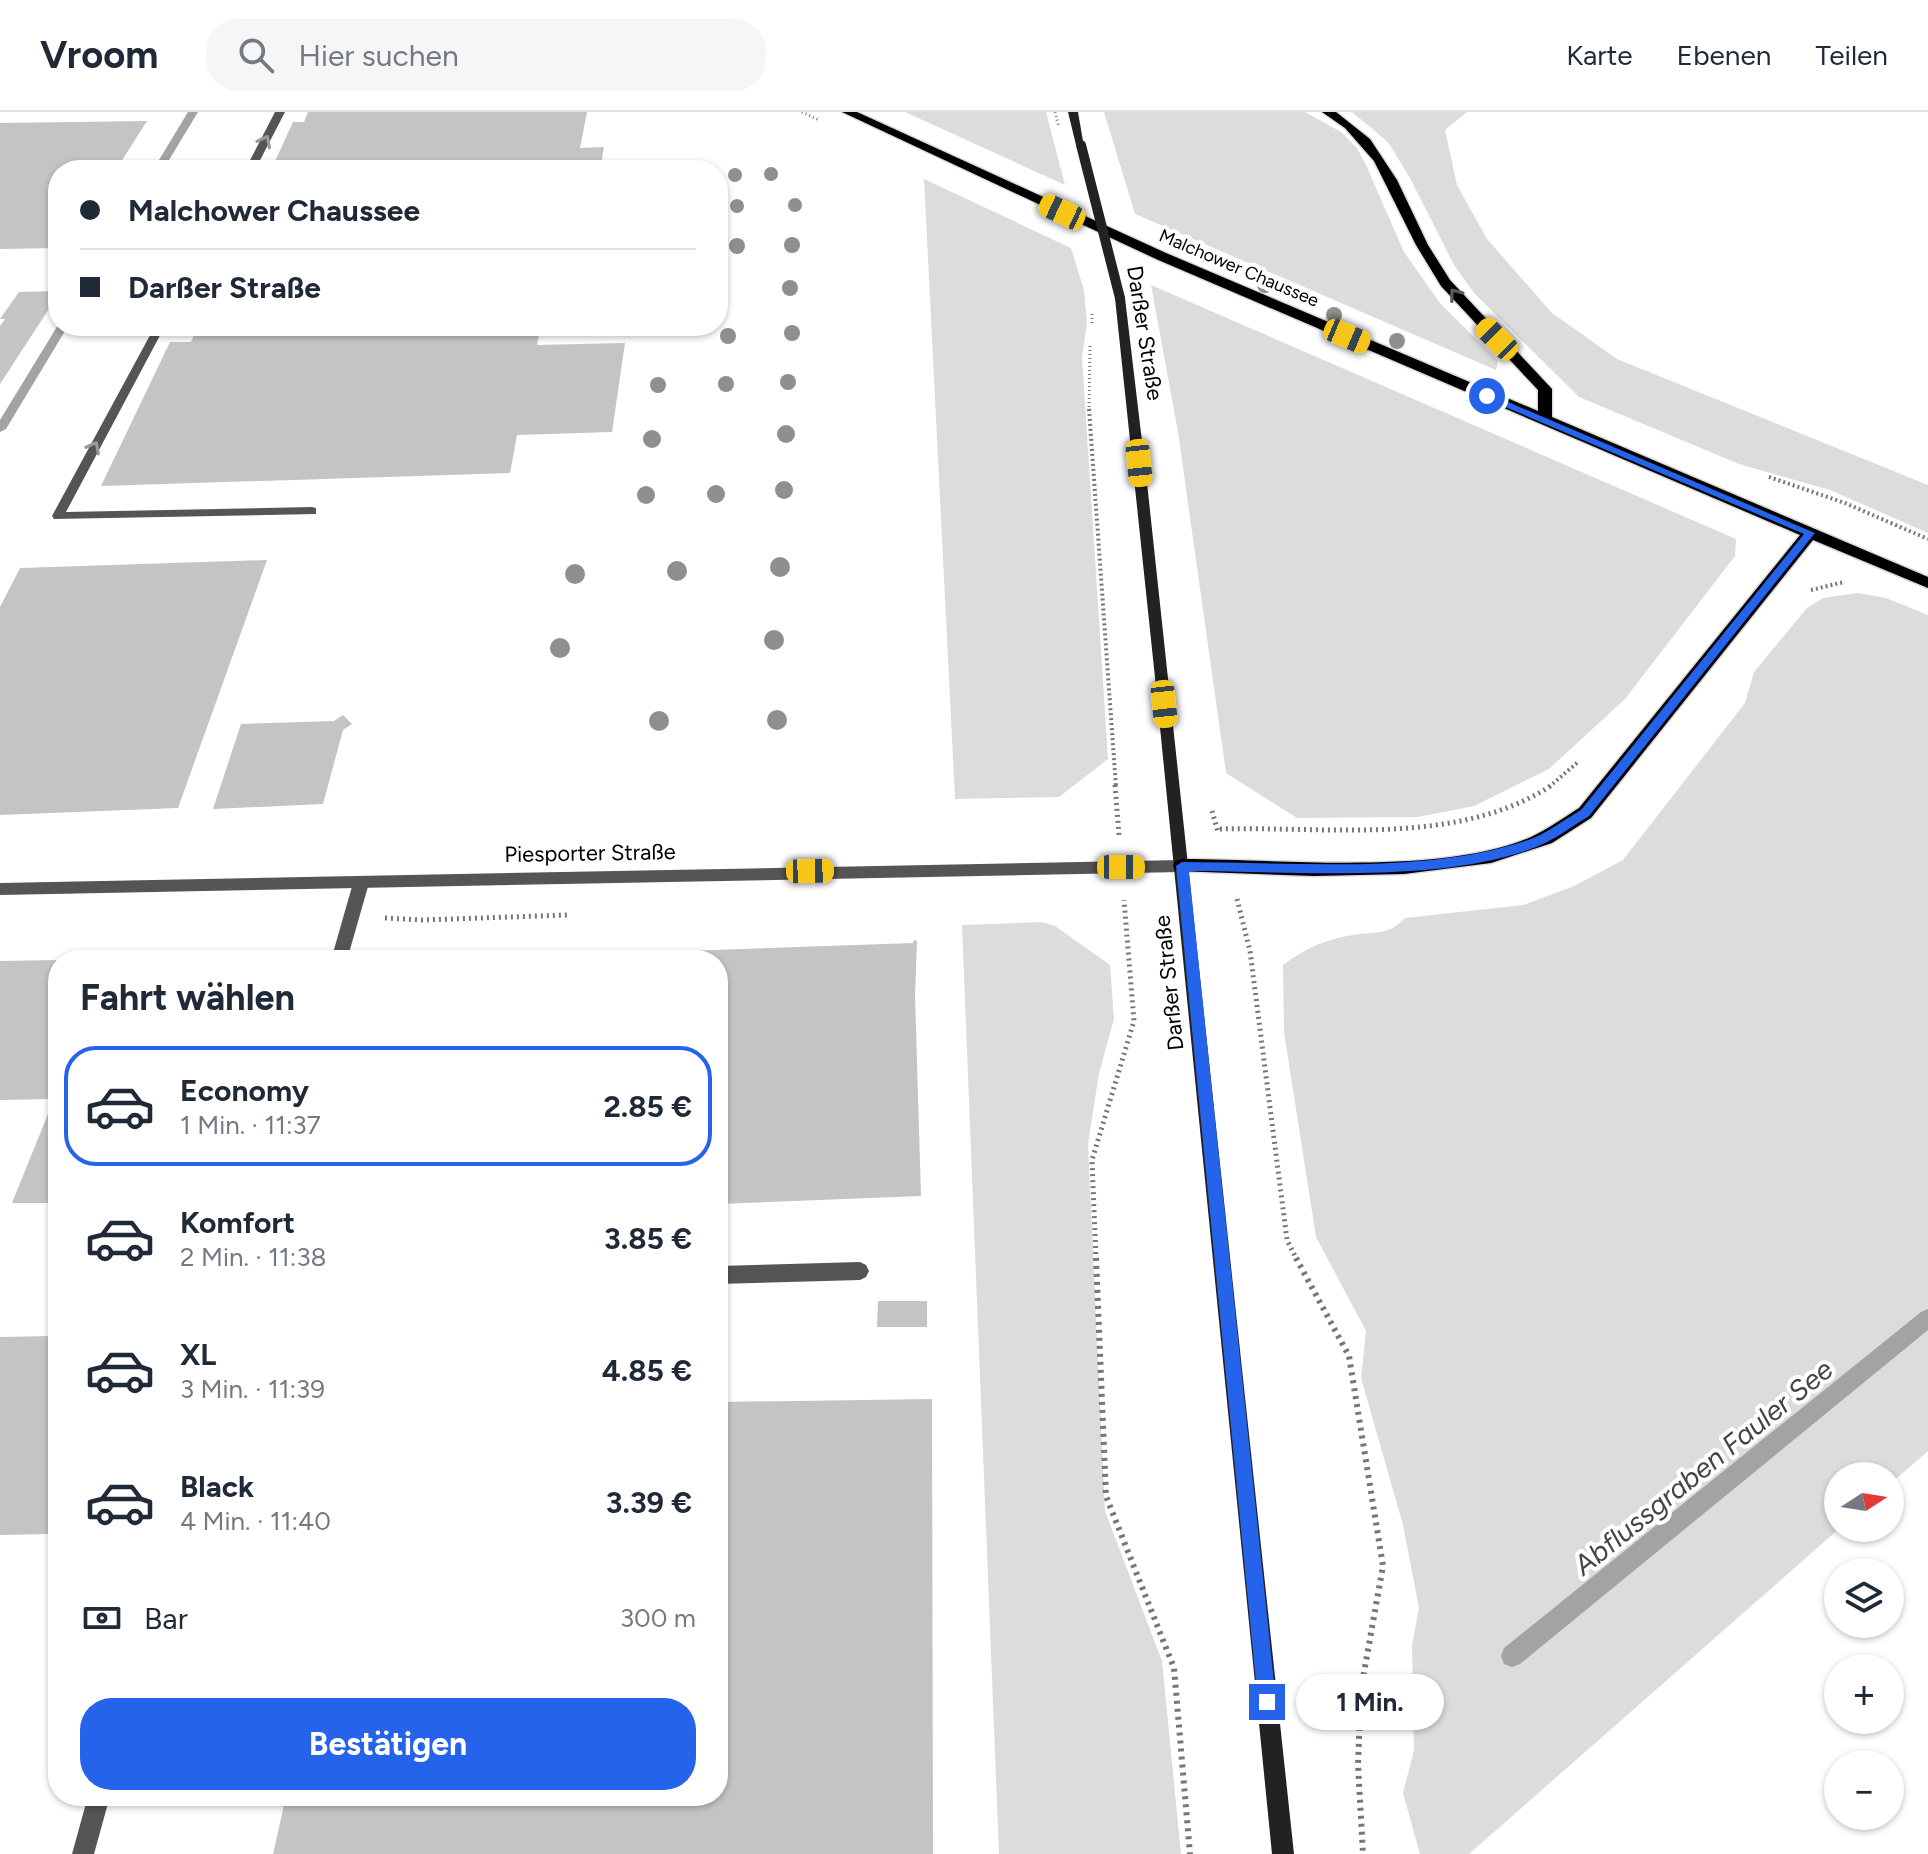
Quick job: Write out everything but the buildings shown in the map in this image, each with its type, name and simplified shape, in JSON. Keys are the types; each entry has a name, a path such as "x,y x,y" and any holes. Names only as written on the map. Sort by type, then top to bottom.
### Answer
{"main road":[{"name":"Malchower Chaussee","path":"848,112 1147,250 1928,583"},
{"name":"Darßer Straße","path":"1073,112 1120,298 1182,866 1232,1381 1283,1854"},
{"path":"1328,112 1356,130 1374,148 1434,267 1463,305 1545,389 1545,420"},
{"path":"1182,866 1390,867 1470,859 1534,843 1585,813 1810,533"}],"street":[{"path":"255,160 280,112"},
{"path":"155,336 58,516 312,511"},
{"name":"Piesporter Straße","path":"0,889 361,883 710,872 1182,866"},
{"path":"342,950 361,883"},
{"path":"728,1275 860,1271"},
{"path":"83,1854 96,1806"}],"path":[{"path":"1092,325 1088,392 1134,1021 1092,1160 1106,1496 1174,1668 1190,1854"},
{"path":"1273,827 1424,826 1478,816 1547,788 1578,762"},
{"path":"422,920 467,918"},
{"path":"1250,951 1287,1240 1349,1356 1383,1566 1361,1689 1358,1764 1363,1854"}],"shaded area":[{"path":"905,112 1046,112 1065,185"},
{"path":"1104,112 1305,112 1341,132 1357,148 1366,165 1404,252 1440,303 1498,361 1496,370 1135,214"},
{"path":"1352,112 1467,112 1445,130 1457,185 1487,239 1552,313 1617,359 1928,485 1928,533 1830,490 1739,464 1579,397 1474,293 1454,265 1388,142"},
{"path":"924,179 1071,248 1084,290 1087,323 1082,357 1108,759 1059,797 955,799"},
{"path":"1151,285 1736,539 1735,556 1625,699 1549,769 1474,806 1418,817 1297,818 1226,773 1178,432"},
{"path":"1858,593 1886,598 1928,615 1928,1451 1904,1472 1904,1462 1824,1462 1824,1542 1469,1854 1420,1854 1403,1793 1414,1750 1412,1645 1419,1608 1403,1525 1361,1378 1366,1331 1316,1237 1284,1032 1283,965 1325,942 1381,932 1405,918 1523,905 1574,886 1623,860 1745,703 1754,672 1807,608 1823,598"},
{"path":"1042,922 1055,926 1110,965 1114,1019 1099,1073 1088,1144 1105,1511 1162,1661 1181,1854 999,1854 962,925"}],"waterway":[{"path":"164,160 193,112"},
{"path":"0,429 57,336"},
{"name":"Abflussgraben Fauler See","path":"1512,1656 1928,1318"}],"route":[{"path":"1267,1702 1182,866 1390,867 1470,859 1534,843 1585,813 1810,533 1487,396"}]}
